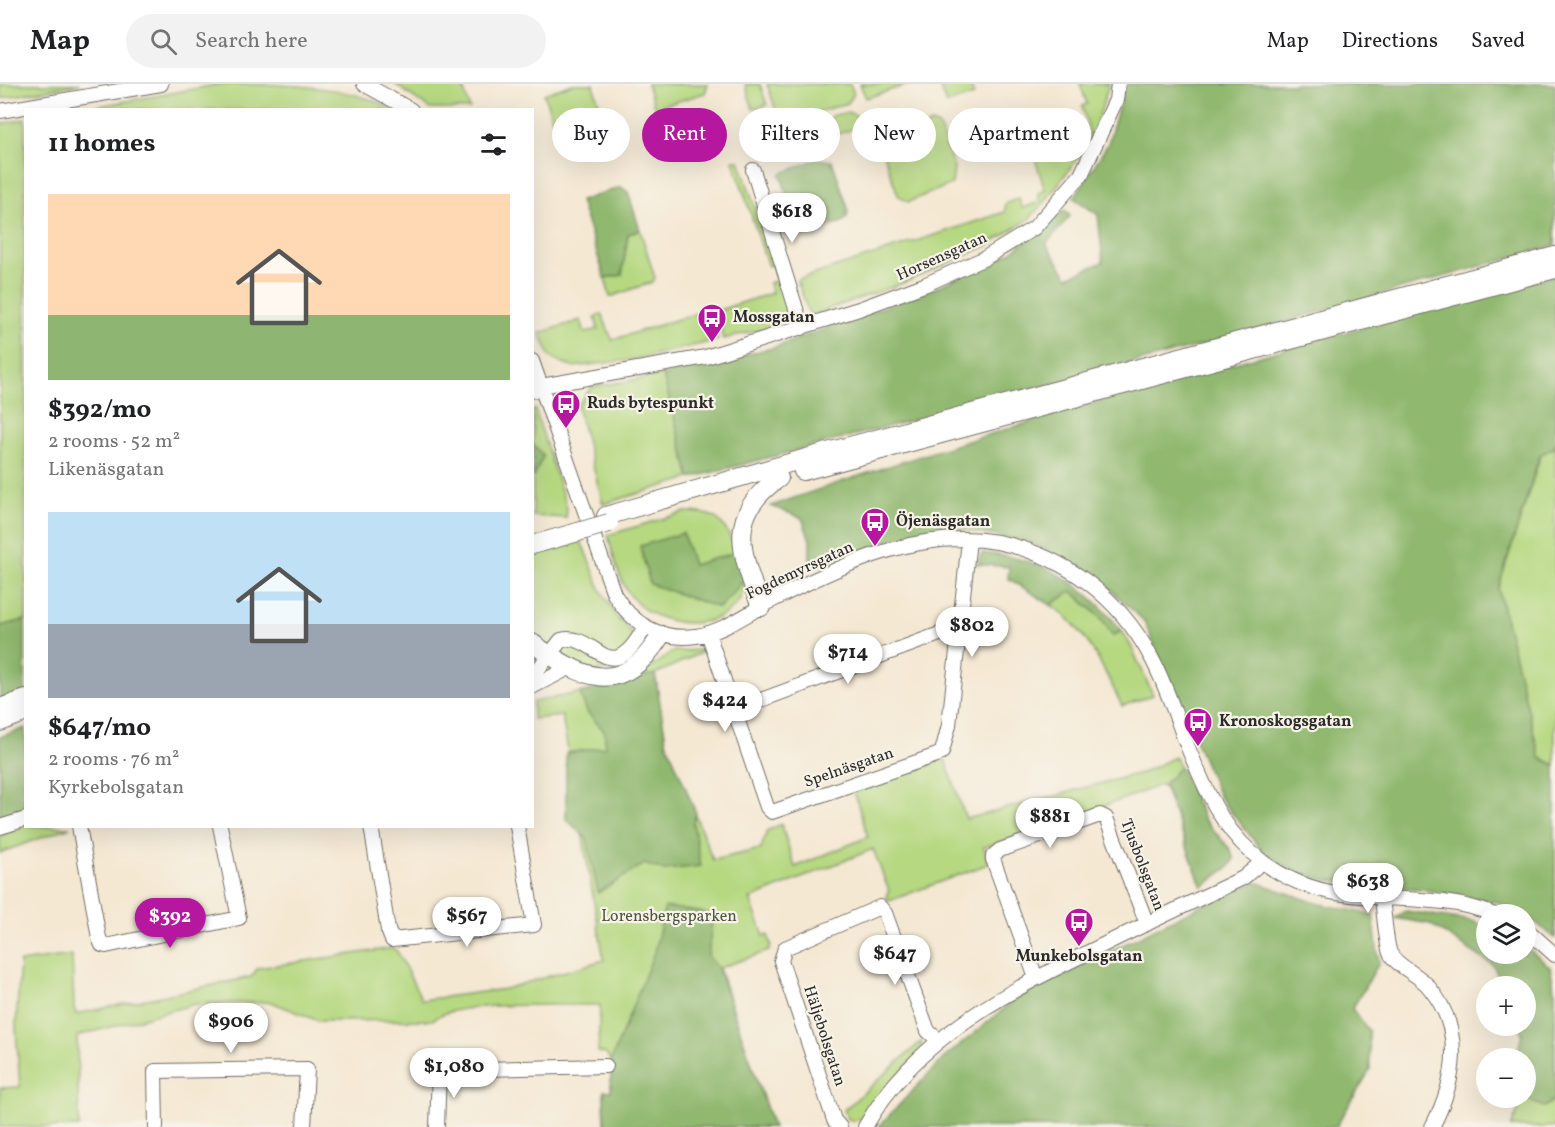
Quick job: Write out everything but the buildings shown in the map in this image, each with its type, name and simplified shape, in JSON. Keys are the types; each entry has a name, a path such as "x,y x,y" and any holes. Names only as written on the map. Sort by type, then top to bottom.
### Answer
{"main road":[{"path":"608,520 889,435 1555,256"},
{"path":"534,537 577,528 779,477 1555,269"},
{"path":"761,607 745,562 741,537 743,520 752,501 779,477"},
{"path":"534,544 577,528"},
{"path":"540,649 569,668 590,676 621,673 643,660 653,631"},
{"path":"0,708 24,700"},
{"path":"0,722 24,713"}],"street":[{"path":"0,111 161,84"},
{"path":"364,84 407,108"},
{"name":"Horsensgatan","path":"537,388 706,357 802,328 924,285 985,258 1034,228 1081,175 1116,100 1118,84"},
{"path":"753,170 802,328"},
{"path":"534,372 537,388 614,594 628,613 653,631 630,651 616,657 600,656 580,642 566,639 540,649 534,670"},
{"path":"708,633 734,710 945,632 959,635 969,540"},
{"name":"Fogdemyrsgatan","path":"653,631 688,637 708,633 814,579 862,559 932,541 969,540 1015,546 1052,560 1083,577 1112,604 1151,657 1211,802 1234,837 1262,861 1285,877 1310,888 1349,897 1435,901 1476,907"},
{"name":"Spelnäsgatan","path":"734,710 767,807 772,812 942,752 949,725 959,635"},
{"path":"534,686 569,668"},
{"name":"Tjusbolsgatan","path":"1036,978 993,856 1000,850 1100,815 1106,818 1147,924"},
{"path":"0,827 24,820"},
{"path":"79,828 102,945 111,946 239,918 220,828"},
{"path":"371,828 390,937 397,940 534,925 516,828"},
{"path":"865,1127 872,1114 916,1061 965,1020 1036,978 1243,878 1262,861"},
{"path":"1382,899 1389,951 1393,959 1414,972 1428,986 1438,1001 1451,1038 1454,1061 1451,1082 1446,1100 1432,1127"},
{"name":"Häljebolsgatan","path":"840,1127 834,1120 782,961 785,948 880,907 885,913 928,1031 939,1041"},
{"path":"1536,938 1555,955"},
{"path":"437,1127 439,1070 606,1066"},
{"path":"156,1127 155,1071 307,1069 304,1127"}],"green space":[{"path":"0,84 80,84 2,98"},
{"path":"221,84 265,84 333,90 391,108 88,108"},
{"path":"395,84 462,84 470,108 429,108"},
{"path":"573,84 593,84 600,108 552,108 552,118 544,94"},
{"path":"647,84 708,84 705,93 655,108"},
{"path":"745,84 760,84 767,105 753,108"},
{"path":"767,84 850,84 854,94 848,103 831,108 775,108"},
{"path":"860,84 910,84 866,98"},
{"path":"939,84 970,84 974,95 946,104"},
{"path":"1080,84 1109,84 1091,140 1091,108 1083,108 1082,106 1087,104"},
{"path":"1125,84 1555,84 1555,245 1210,343 690,478 663,375 776,347 935,288 1010,253 1064,210 1070,216 1046,244 1068,277 1103,262 1098,215 1074,198 1108,144"},
{"path":"848,112 852,114 852,129 840,133 840,114"},
{"path":"24,119 24,620 0,626 0,124"},
{"path":"936,125 939,126 948,151 948,162 952,162 954,168 952,184 908,202 898,195 886,162 936,162"},
{"path":"733,160 739,160 774,263 768,266"},
{"path":"810,162 832,162 848,208 847,218 842,222 805,234 800,232 780,174"},
{"path":"1036,162 1075,162 1028,220 986,246 903,283 815,314 809,313 797,280 1005,212 1005,204 1019,198 1022,208 1040,202 1038,193 1045,190"},
{"path":"621,187 628,192 640,230 628,234 622,275 605,278 580,201"},
{"path":"640,230 655,278 652,282 610,297 605,278 622,275 628,234"},
{"path":"1555,275 1555,447 1540,455 1498,589 1540,758 1555,765 1555,938 1536,923 1536,904 1501,904 1421,889 1325,880 1290,869 1260,848 1220,798 1144,621 1092,572 1028,542 963,530 889,541 825,566 810,563 810,540 802,518 771,506 964,442 1259,356"},
{"path":"779,280 790,315 786,323 723,339 716,311 772,293 769,283"},
{"path":"710,309 718,340 637,359 572,367 550,357 540,333 581,320 585,333 598,329 595,317 602,314 612,340"},
{"path":"663,375 690,478 603,504 577,406 592,387"},
{"path":"534,410 567,508 566,518 534,516 534,476 543,456 534,445"},
{"path":"534,445 543,456 534,476"},
{"path":"1555,447 1555,765 1540,758 1498,589 1541,454"},
{"path":"685,512 697,512 714,517 724,526 737,552 693,565 641,546 650,584 719,608 745,579 741,597 731,610 717,618 700,622 681,622 663,618 646,610 633,599 620,576 608,535"},
{"path":"683,533 693,565 737,552 745,579 719,608 650,584 640,546"},
{"path":"581,541 600,588 619,621 619,619 633,637 634,651 626,661 590,673 534,680 534,556"},
{"path":"982,553 1025,561 1061,576 1093,599 1122,631 1113,636 1102,619 1072,591 1051,605 1008,578 1009,567 977,564"},
{"path":"1072,591 1102,619 1113,635 1122,631 1153,695 1122,706 1101,664 1084,637 1063,614 1051,605"},
{"path":"24,620 24,692 0,701 0,626"},
{"name":"Lorensbergsparken","path":"707,650 655,674 666,741 713,860 761,849 767,831 781,824 795,867 868,837 854,792 945,759 966,819 1144,772 1175,757 1205,821 1229,848 1234,859 1230,866 1202,887 1163,784 1035,832 984,847 988,864 889,901 886,896 889,891 873,849 750,899 764,936 768,935 771,945 769,951 719,968 773,1127 605,1127 604,1091 611,1091 611,1061 606,1054 598,1052 600,1005 512,1005 463,1009 444,1014 433,1020 319,1021 271,1002 195,1004 77,1036 79,1127 0,1127 0,1088 20,1087 16,1027 20,962 72,955 76,1014 251,977 258,968 393,948 397,951 422,1000 505,989 604,960 562,716 534,719 534,702 628,683 674,651"},
{"path":"655,674 666,741 696,813 693,823 701,866 664,870 644,864 598,893 587,839 566,819 566,753 605,747 605,732 587,712 580,693"},
{"path":"24,728 24,807 0,816 0,737"},
{"path":"1180,767 1205,821 1229,848 1234,859 1230,866 1202,887 1164,784"},
{"path":"24,826 67,828 0,853 0,836"},
{"path":"1256,882 1316,903 1373,915 1379,963 1352,1009 1369,1031 1370,1070 1336,1127 878,1127 944,1058 1016,999 1208,902"},
{"path":"665,907 713,914 708,956 718,968 773,1127 605,1127 604,1091 611,1091 611,1061 654,953"},
{"path":"1406,911 1476,922 1476,954 1430,924 1395,918"},
{"path":"1536,955 1550,967 1555,992 1555,1099 1544,1107 1536,1104 1536,1048 1519,1048 1522,1036 1536,1036 1536,976 1498,976 1491,964 1536,964"},
{"path":"921,1042 922,1047 866,1116 855,1121 848,1119 844,1110"},
{"path":"1555,1099 1555,1127 1511,1127 1519,1108 1536,1108 1536,1104 1544,1107"}],"place":[{"name":"Mossgatan","path":"712,344"},
{"name":"Ruds bytespunkt","path":"566,430"},
{"name":"Öjenäsgatan","path":"875,548"},
{"name":"Kronoskogsgatan","path":"1198,748"},
{"name":"Munkebolsgatan","path":"1079,948"}]}
